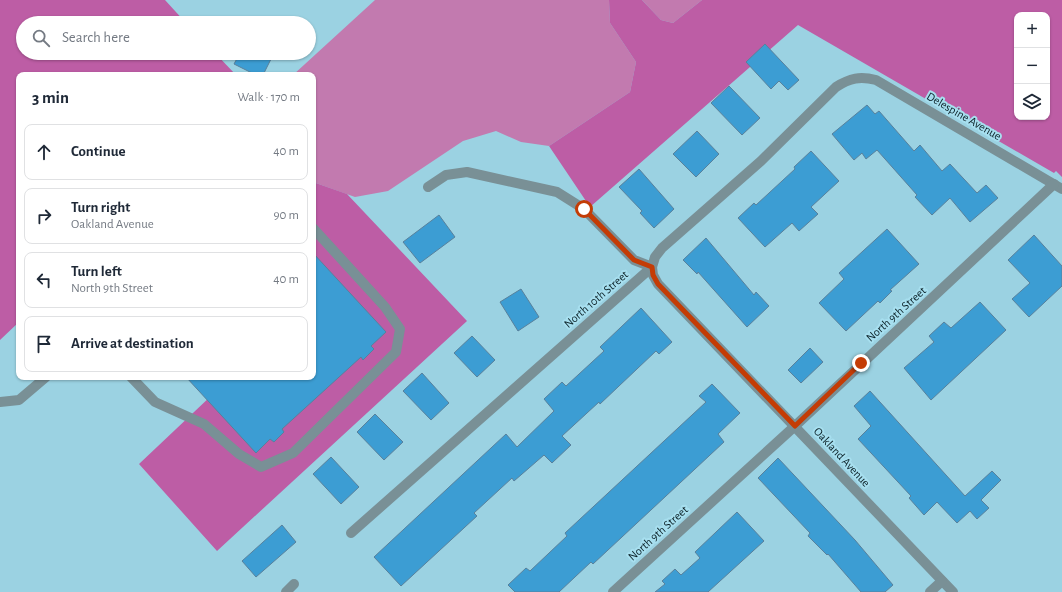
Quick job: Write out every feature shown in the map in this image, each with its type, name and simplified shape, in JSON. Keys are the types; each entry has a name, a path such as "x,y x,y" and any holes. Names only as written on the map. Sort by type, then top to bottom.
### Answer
{"street":[{"name":"Delespine Avenue","path":"850,79 865,78 876,80 1058,186"},
{"name":"North 10th Street","path":"351,533 652,267 654,257 662,248 761,161 836,87 850,79"},
{"path":"428,187 446,175 467,172 557,192 584,209 634,260 652,267"},
{"name":"North 9th Street","path":"613,592 1058,186"},
{"path":"134,380 155,402 204,424 239,454 261,467 293,453 396,352 400,328 385,307 316,231"},
{"name":"Oakland Avenue","path":"652,267 653,275 658,284 953,592"},
{"path":"0,402 19,400 42,380"},
{"path":"930,592 942,581"},
{"path":"286,592 294,584"}],"shaded area":[{"path":"0,0 165,0 180,16 16,16 16,60 222,60 233,72 16,72 16,325 0,340"},
{"path":"375,0 609,0 610,23 636,62 630,92 549,146 521,142 496,131 463,141 388,191 355,197 316,183 316,72 296,72 309,60 316,60 316,54"},
{"path":"609,0 642,0 661,20 673,23 702,0 1062,0 1062,177 1056,171 1054,173 798,25 590,207 549,146 630,92 636,62 610,23"},
{"path":"642,0 702,0 673,23 661,20"},
{"path":"316,183 347,194 467,321 217,551 139,464 212,395 296,380 316,380"}],"building":[{"path":"765,44 799,80 788,90 779,81 771,89 746,62"},
{"path":"236,60 270,60 264,72 250,72 234,64"},
{"path":"729,86 760,118 742,135 711,103"},
{"path":"867,105 875,114 879,111 914,151 920,145 942,171 950,164 977,193 986,185 998,198 970,222 950,198 932,215 915,197 917,195 877,150 866,159 862,153 854,160 832,134"},
{"path":"697,131 719,154 696,177 673,154"},
{"path":"811,151 839,181 811,207 818,214 799,231 792,223 765,247 738,218 754,203 756,205 795,169 794,167"},
{"path":"639,169 674,209 654,228 640,213 642,211 619,187"},
{"path":"439,215 455,237 420,263 403,242"},
{"path":"887,229 919,264 890,290 892,291 880,303 878,301 846,331 819,303 844,279 839,273"},
{"path":"1034,235 1062,266 1062,286 1029,317 1012,299 1030,283 1008,260"},
{"path":"706,238 754,295 756,292 769,306 747,327 698,272 697,274 683,260"},
{"path":"316,256 386,332 371,346 374,349 363,360 361,357 282,429 284,432 274,442 270,439 256,453 189,380 316,380"},
{"path":"521,289 539,317 518,331 500,302"},
{"path":"980,302 1006,330 931,400 904,368 934,342 929,336 944,322 951,328"},
{"path":"641,308 672,342 659,354 656,351 600,404 599,402 562,436 571,445 552,463 544,455 514,481 512,478 474,513 477,516 401,586 374,557 506,434 517,447 554,411 544,399 562,382 566,386 604,351 600,347"},
{"path":"472,336 495,360 477,377 454,353"},
{"path":"810,348 823,362 801,383 788,370"},
{"path":"422,373 449,403 431,420 403,391"},
{"path":"712,384 740,413 718,434 724,442 593,564 591,562 559,592 515,592 508,585 526,568 530,571 567,536 565,533 706,402 699,396"},
{"path":"870,391 965,496 992,471 1001,480 981,500 989,508 977,519 970,511 957,523 937,502 924,515 909,498 911,496 858,439 871,426 854,406"},
{"path":"375,414 403,442 384,460 357,432"},
{"path":"331,457 359,487 341,504 313,474"},
{"path":"778,458 855,540 893,585 885,592 861,592 828,554 827,555 808,536 810,533 758,478"},
{"path":"737,512 764,541 708,592 655,592 665,584 662,581 675,569 681,575 700,558 695,552"},
{"path":"282,525 296,542 256,577 242,561"}],"route":[{"path":"584,209 634,260 652,267 653,275 658,284 795,426 861,363"}]}
